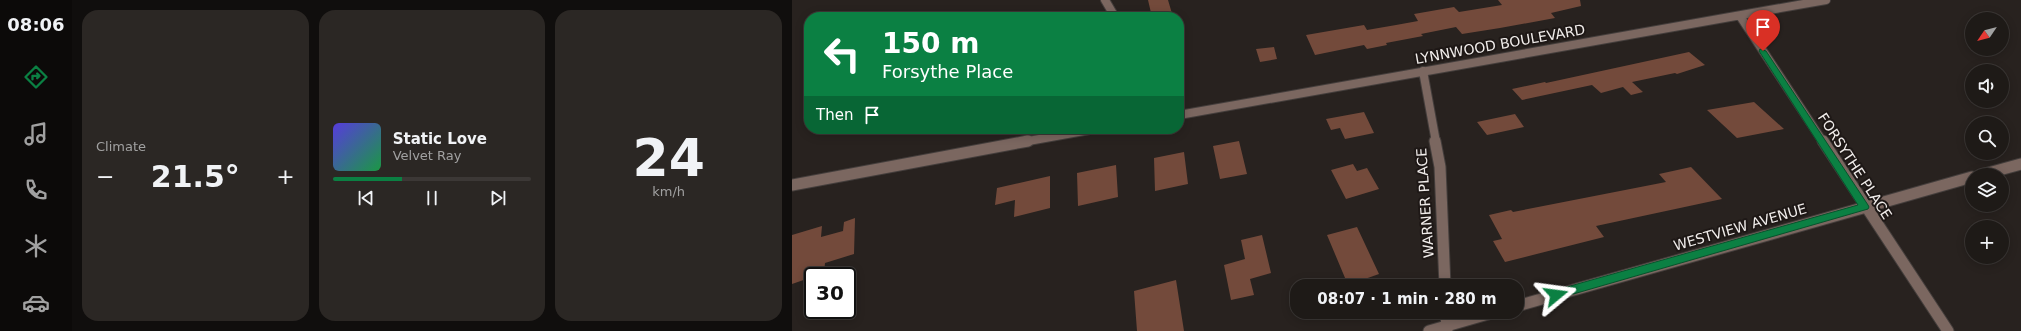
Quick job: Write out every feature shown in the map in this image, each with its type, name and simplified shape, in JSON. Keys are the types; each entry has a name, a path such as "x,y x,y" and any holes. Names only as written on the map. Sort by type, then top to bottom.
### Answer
{"street":[{"path":"1105,0 1112,12"},
{"name":"LYNNWOOD BOULEVARD","path":"1184,113 1826,0"},
{"name":"FORSYTHE PLACE","path":"1740,16 1864,207 1948,331"},
{"name":"WARNER PLACE","path":"1422,71 1440,166 1445,279"},
{"path":"792,185 1068,134"},
{"path":"2006,168 2021,164"},
{"name":"WESTVIEW AVENUE","path":"1524,304 1965,179"},
{"path":"1429,331 1447,328 1474,319"}],"building":[{"path":"1148,0 1168,0 1172,12 1151,12"},
{"path":"1498,0 1580,0 1581,6 1551,13 1555,18 1462,34 1456,27 1421,34 1423,36 1386,43 1387,45 1367,49 1364,45 1315,55 1306,35 1364,25 1367,30 1418,21 1414,14 1454,7 1459,12 1502,5"},
{"path":"1274,47 1277,59 1260,62 1256,49"},
{"path":"1689,52 1705,65 1677,74 1675,73 1632,82 1643,92 1631,95 1623,87 1601,93 1592,85 1522,100 1512,89 1546,83"},
{"path":"1754,102 1784,129 1737,138 1707,110"},
{"path":"1364,112 1374,133 1345,139 1340,128 1331,130 1326,119"},
{"path":"1515,114 1524,127 1487,135 1477,122"},
{"path":"1239,141 1247,174 1220,179 1213,146"},
{"path":"1184,152 1188,184 1155,191 1154,158"},
{"path":"1353,164 1357,171 1367,168 1379,189 1346,199 1331,170"},
{"path":"1116,165 1118,197 1078,206 1077,173"},
{"path":"1691,167 1722,199 1596,226 1604,237 1505,262 1493,241 1502,239 1489,215 1511,210 1513,212 1666,182 1659,174"},
{"path":"1050,176 1050,208 1014,217 1015,200 995,205 997,188"},
{"path":"855,218 854,254 825,263 825,267 804,267 804,280 792,284 792,235 822,226 821,237 843,231 844,222"},
{"path":"1357,227 1379,274 1365,279 1345,279 1327,235"},
{"path":"1262,235 1271,273 1250,279 1254,295 1231,300 1224,265 1245,259 1241,240"},
{"path":"1176,280 1184,331 1137,331 1134,291"}],"route":[{"path":"1556,295 1864,207 1763,51"}]}
